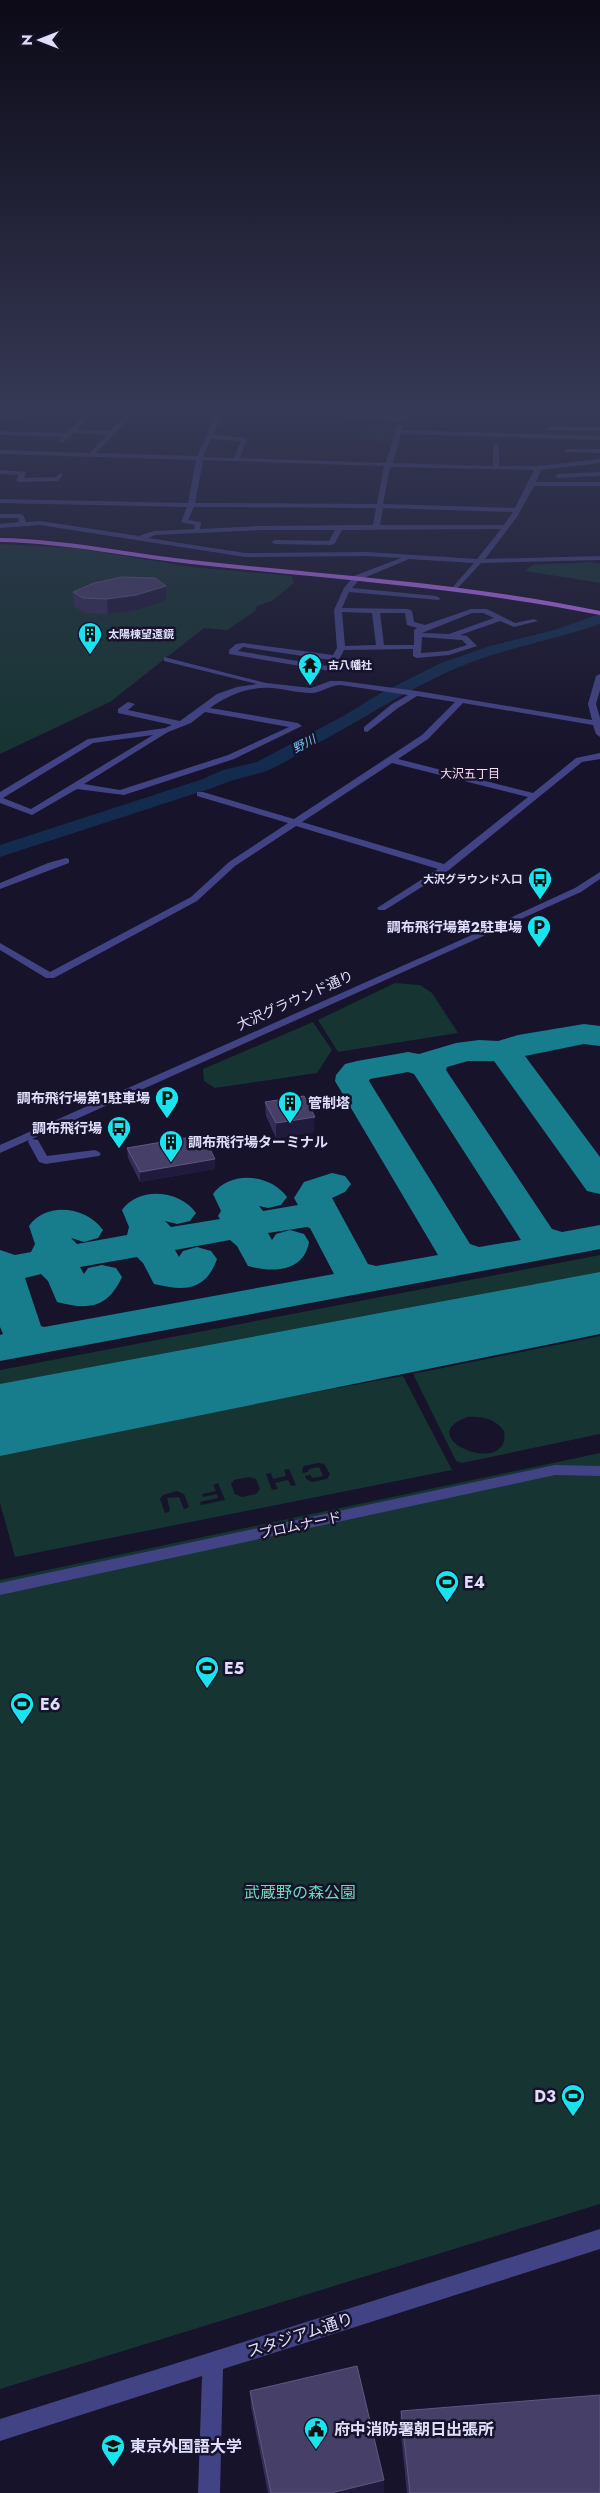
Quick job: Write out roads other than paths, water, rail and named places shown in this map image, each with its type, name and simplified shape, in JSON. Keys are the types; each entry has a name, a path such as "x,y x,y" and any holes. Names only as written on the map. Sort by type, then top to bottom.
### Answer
{"main road":[{"path":"0,540 70,543 176,560 432,586 596,612"}],"street":[{"path":"189,522 199,523 196,531"},
{"path":"138,539 154,533 196,531 251,522"},
{"path":"293,522 301,528 506,527"},
{"path":"376,528 377,522"},
{"path":"455,589 480,561 509,522"},
{"path":"0,526 40,523 245,555 367,554 409,558 456,558 480,561 600,558"},
{"path":"293,542 301,528"},
{"path":"275,542 331,542 339,528"},
{"path":"333,683 330,669 334,658 341,648 338,610 347,590 359,578 409,558"},
{"path":"432,586 436,598"},
{"path":"347,590 436,598 445,603"},
{"path":"338,610 408,611 410,623 423,627"},
{"path":"376,611 380,647"},
{"path":"418,635 464,638 473,646 448,653 420,657 417,656 418,630 472,611 484,611 514,625 534,621"},
{"path":"450,636 499,618"},
{"path":"330,669 232,652 243,645 334,658"},
{"path":"341,648 417,647"},
{"path":"167,659 269,685 312,691 333,683 376,687 461,700 599,728 592,704 600,676"},
{"path":"0,800 32,812 167,730 181,724 220,696 230,692 269,685"},
{"path":"367,728 417,693"},
{"path":"0,946 50,976 194,899 232,864 425,737 461,700"},
{"path":"131,704 121,710 181,724"},
{"path":"77,786 121,793 231,757 298,726 202,709"},
{"path":"0,796 91,741 167,730"},
{"path":"382,908 446,868 579,760 600,756"},
{"path":"392,760 534,796"},
{"path":"200,794 446,868"},
{"path":"0,886 51,864 66,861"},
{"name":"大沢グラウンド通り","path":"0,1149 525,915 578,890 600,875"},
{"path":"34,1142 46,1160 95,1154"},
{"name":"プロムナード","path":"0,1589 555,1470 600,1472"},
{"name":"スタジアム通り","path":"0,2430 600,2239"},
{"path":"209,2493 213,2363"}],"waterway":[{"name":"野川","path":"0,851 209,783 229,774 263,766 351,719 387,696 447,666 496,649 559,633 600,619"}],"place":[{"name":"太陽棟望遠鏡","path":"90,655"},
{"name":"古八幡社","path":"310,686"},
{"name":"大沢グラウンド入口","path":"540,900"},
{"name":"調布飛行場第2駐車場","path":"539,948"},
{"name":"調布飛行場第1駐車場","path":"167,1119"},
{"name":"管制塔","path":"290,1124"},
{"name":"調布飛行場","path":"119,1149"},
{"name":"調布飛行場ターミナル","path":"171,1163"},
{"name":"E4","path":"447,1603"},
{"name":"E5","path":"207,1689"},
{"name":"E6","path":"22,1725"},
{"name":"D3","path":"573,2117"},
{"name":"府中消防署朝日出張所","path":"316,2450"},
{"name":"東京外国語大学","path":"113,2467"}],"district":[{"name":"大沢五丁目","path":"470,774"}],"park label":[{"name":"武蔵野の森公園","path":"300,1892"}]}
